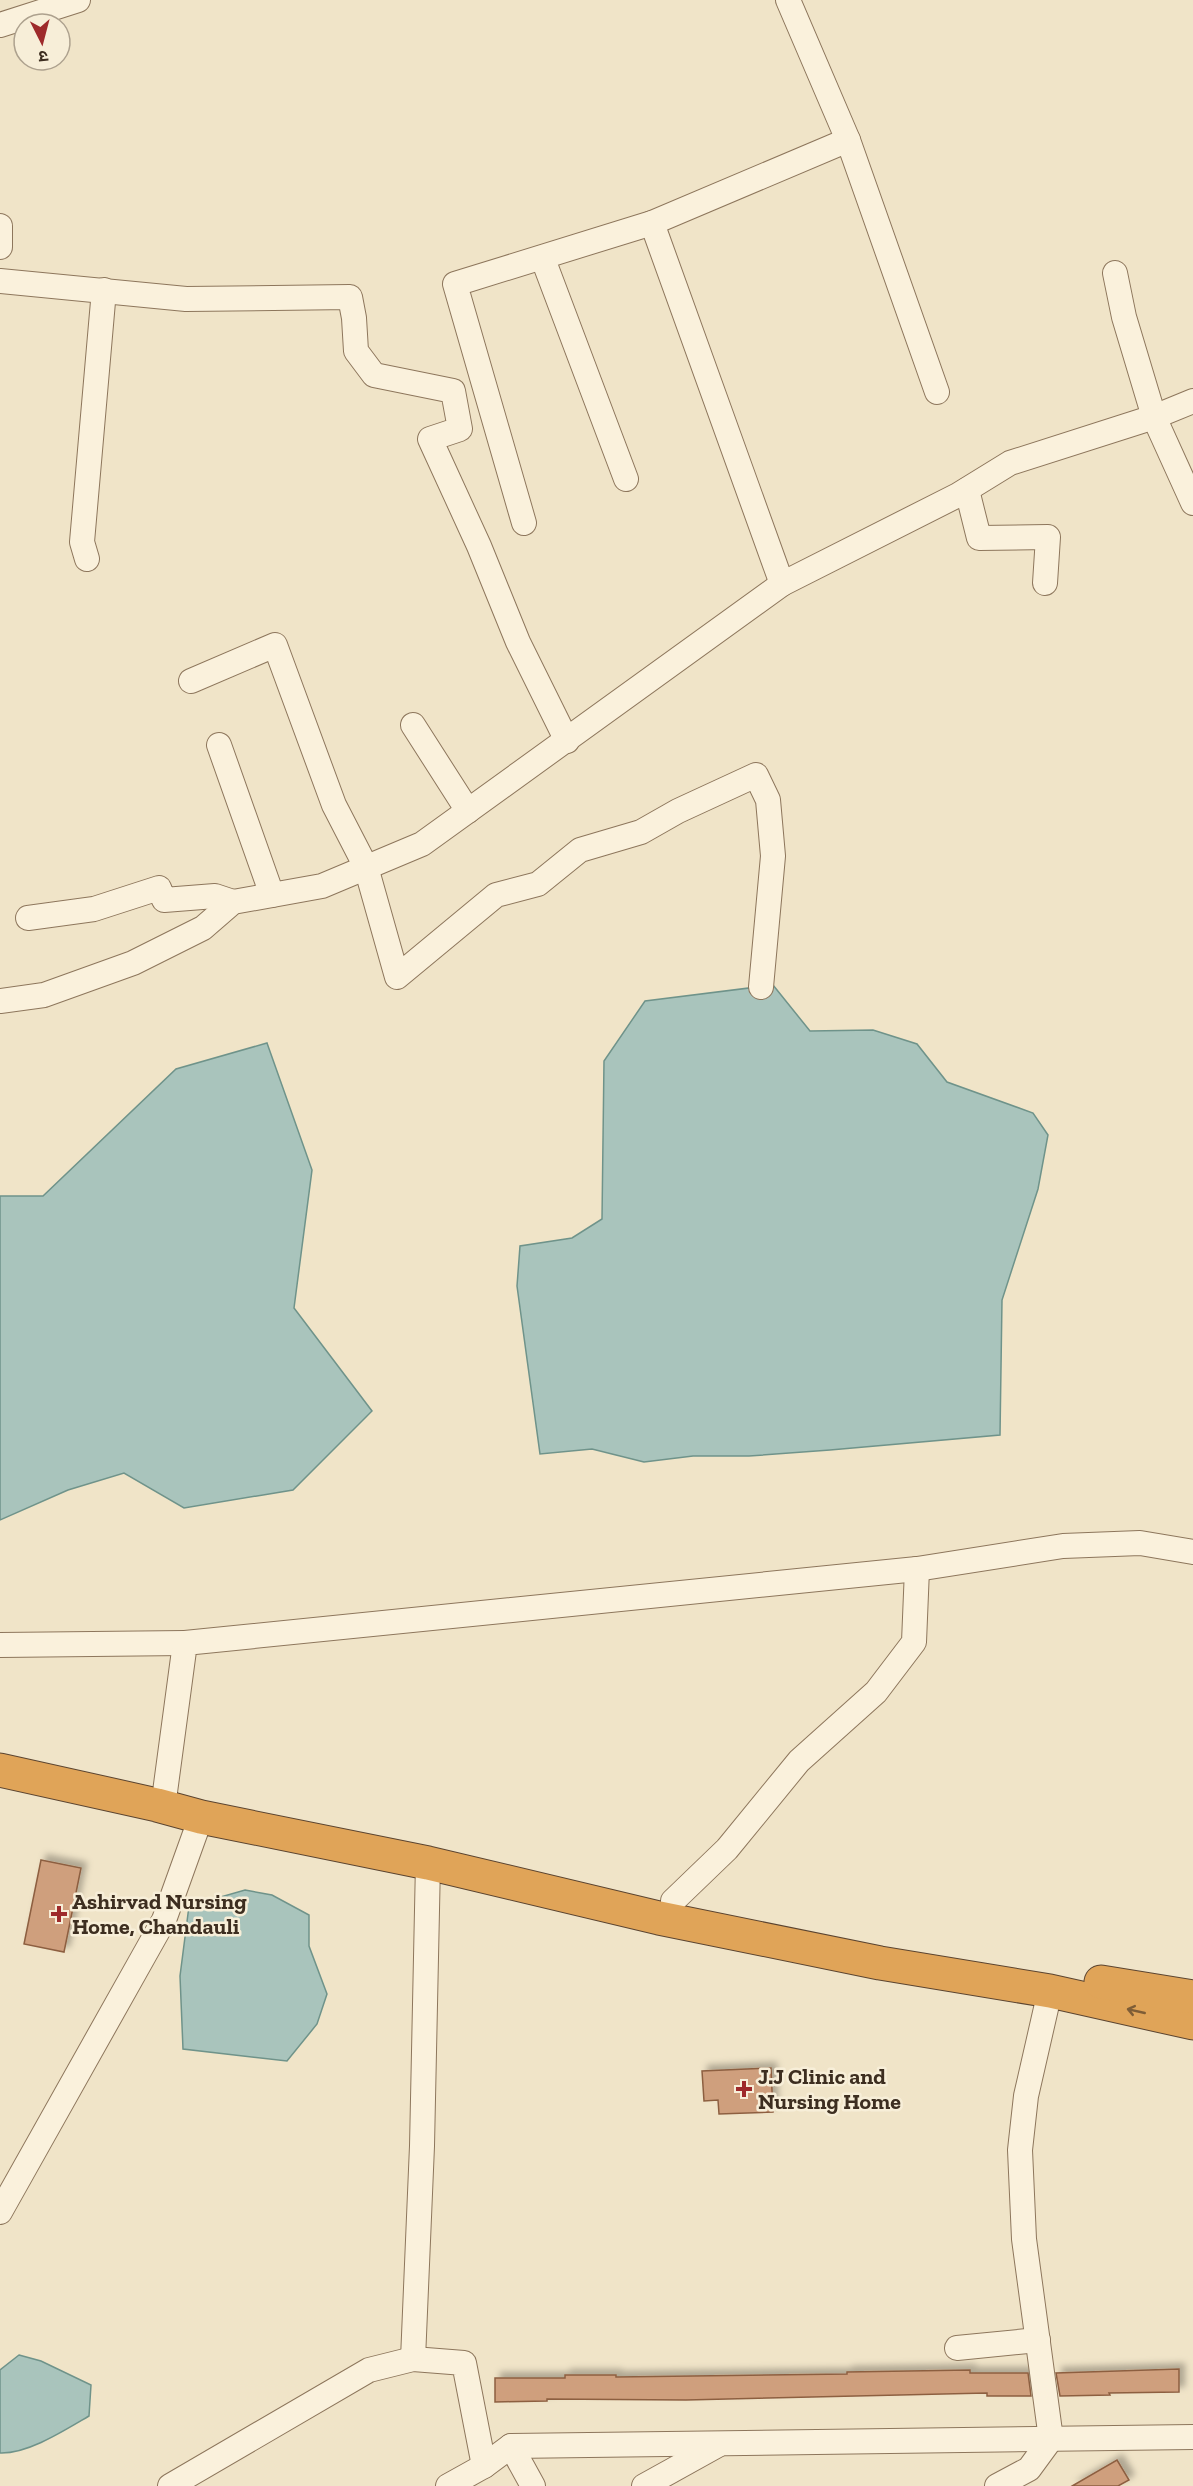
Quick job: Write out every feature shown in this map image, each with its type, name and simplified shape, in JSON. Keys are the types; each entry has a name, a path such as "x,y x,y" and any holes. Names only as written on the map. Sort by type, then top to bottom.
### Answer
{"highway":[{"path":"0,1756 161,1798 201,1817 428,1863 682,1923 880,1963 1050,1991 1193,2024"},
{"path":"0,1770 161,1798 896,1948 1193,1997"}],"street":[{"path":"0,25 78,0"},
{"path":"788,0 848,140 938,392"},
{"path":"524,523 455,284 473,277 543,259 652,223 848,140"},
{"path":"652,223 782,584"},
{"path":"0,226 0,247"},
{"path":"543,259 626,479"},
{"path":"1115,273 1124,317 1154,417 1193,503"},
{"path":"0,281 186,299 350,297 357,351 374,375 453,391 460,429 430,439 479,546 518,642 567,741"},
{"path":"87,559 82,542 104,290"},
{"path":"28,918 94,909 159,888 164,900 215,896 233,902 322,886 423,844 782,584 967,490 1010,463 1154,417 1193,401"},
{"path":"967,490 979,538 1048,537 1045,583"},
{"path":"191,681 275,645 334,805 366,867 397,977 496,895 538,884 580,850 641,832 678,811 756,775 768,800 773,856 761,987"},
{"path":"413,725 468,811"},
{"path":"219,745 272,895"},
{"path":"0,1001 44,995 133,963 203,928 233,902"},
{"path":"0,1645 185,1643 917,1569 1063,1546 1140,1543 1193,1552"},
{"path":"673,1901 727,1849 800,1761 876,1692 914,1642 917,1569"},
{"path":"161,1798 185,1643"},
{"path":"0,2212 164,1920 201,1817"},
{"path":"413,2359 422,2146 428,1863"},
{"path":"997,2486 1029,2469 1051,2439 1024,2239 1020,2150 1026,2096 1050,1991"},
{"path":"957,2348 1038,2340"},
{"path":"170,2486 369,2370 413,2359 464,2363 484,2466"},
{"path":"448,2486 484,2466 511,2446 1193,2437"},
{"path":"644,2486 720,2444"},
{"path":"511,2446 533,2486"}],"water":[{"path":"773,985 810,1031 873,1030 917,1044 947,1082 1033,1113 1048,1135 1038,1189 1002,1300 1000,1435 749,1456 693,1456 644,1462 592,1449 540,1454 517,1286 520,1246 572,1238 602,1219 604,1061 645,1001"},
{"path":"267,1043 312,1170 294,1308 372,1411 293,1490 184,1508 124,1473 68,1490 0,1520 0,1196 43,1196 176,1069"},
{"path":"245,1890 272,1895 309,1915 309,1946 327,1994 317,2024 287,2061 183,2049 180,1976 189,1906"},
{"path":"19,2355 41,2361 91,2385 89,2416 58,2434 22,2450 0,2453 0,2370"}],"building":[{"path":"41,1860 81,1868 64,1952 24,1944"},
{"path":"771,2068 773,2112 719,2114 718,2100 704,2101 702,2071"},
{"path":"1179,2369 1179,2392 1109,2393 1110,2395 1060,2396 1056,2373"},
{"path":"970,2370 970,2373 1028,2373 1031,2396 987,2396 987,2393 686,2400 547,2399 547,2401 495,2402 495,2378 565,2378 565,2375 616,2375 616,2377 847,2374 847,2372"},
{"path":"1117,2460 1129,2480 1118,2486 1072,2486"}],"place":[{"name":"Ashirvad Nursing Home, Chandauli","path":"59,1914"},
{"name":"J.J Clinic and Nursing Home","path":"744,2089"}]}
